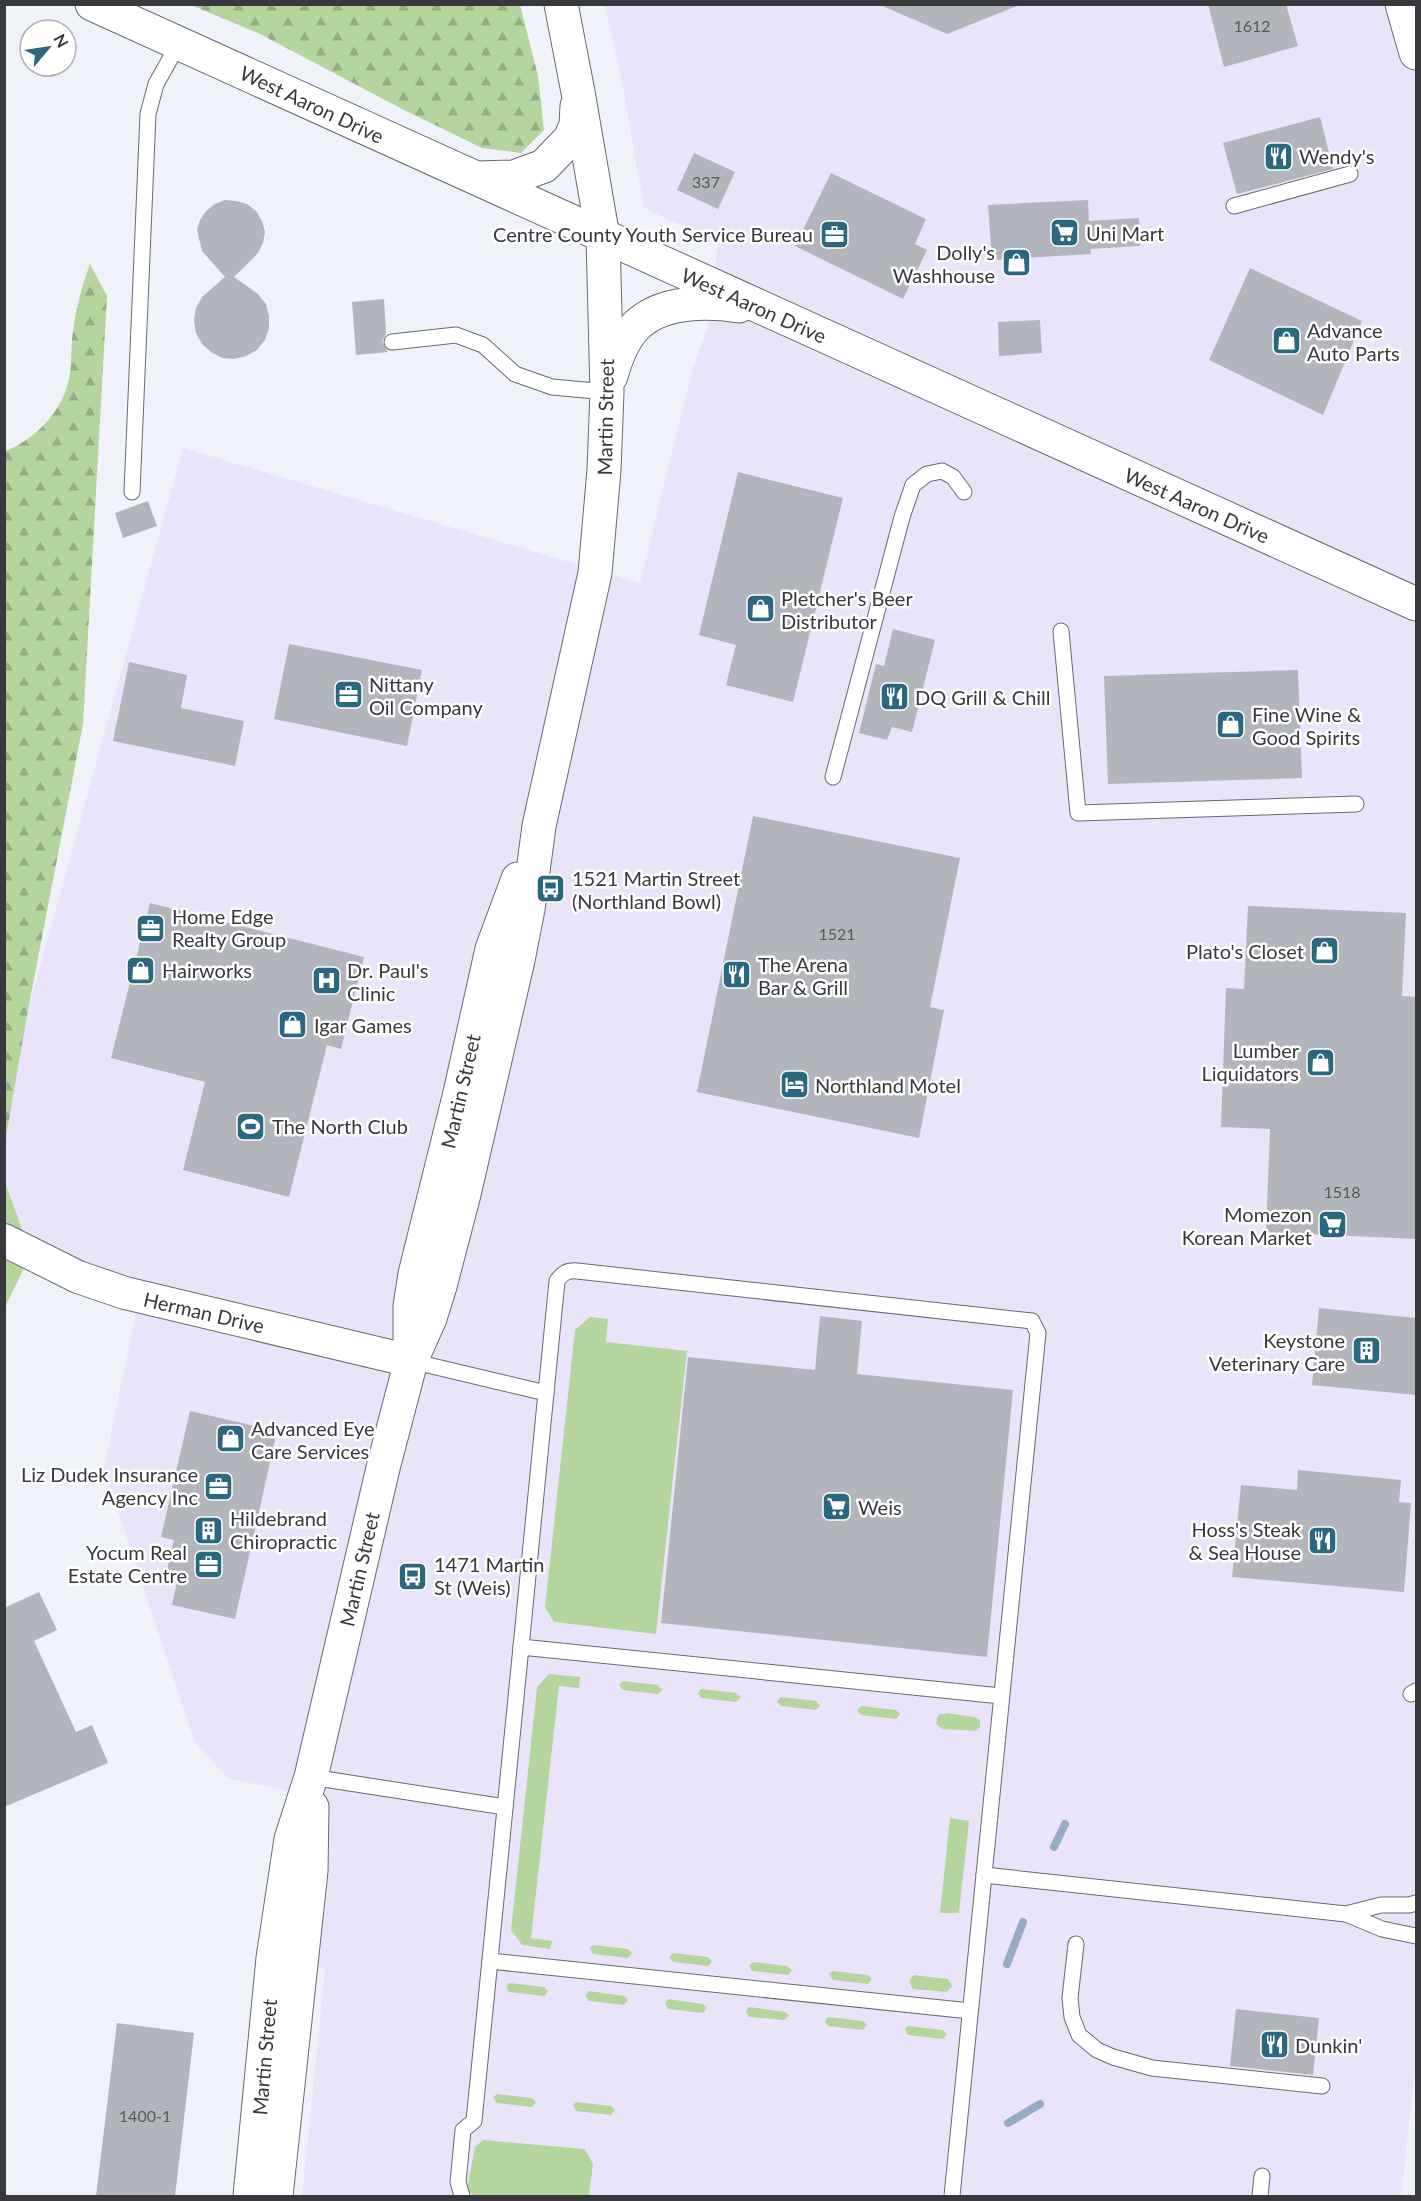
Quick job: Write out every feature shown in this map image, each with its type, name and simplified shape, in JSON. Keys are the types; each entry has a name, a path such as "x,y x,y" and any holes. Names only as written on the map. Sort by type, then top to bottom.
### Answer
{"street":[{"name":"West Aaron Drive","path":"93,4 761,309 1416,604"},
{"name":"Martin Street","path":"250,2196 273,1958 291,1839 311,1777 383,1468 411,1361 410,1306 415,1274 460,1093 492,949 539,826 595,573 604,470 607,392 603,237 561,4"},
{"path":"1402,4 1416,53"},
{"path":"473,178 514,177 544,166 570,140 576,125 578,92"},
{"path":"607,392 616,357 635,327 647,317 665,310 710,302 761,309"},
{"name":"Herman Drive","path":"4,1240 78,1277 125,1293 411,1361"},
{"name":"Martin Street","path":"276,2196 311,1871 313,1825 311,1777"}],"lane":[{"path":"132,492 148,114 156,84 179,43"},
{"path":"1234,206 1350,174"},
{"path":"392,342 456,335 483,345 515,374 552,387 607,392"},
{"path":"833,777 902,518 913,485 927,474 942,471 954,477 964,492"},
{"path":"1061,631 1078,813 1356,804"},
{"path":"462,2196 458,2182 463,2130 474,2121 557,1281 562,1274 570,1270 1032,1321 1038,1333 952,2196"},
{"path":"411,1361 546,1393"},
{"path":"521,1647 1002,1696"},
{"path":"311,1777 505,1807"},
{"path":"984,1875 1346,1914 1382,1929 1416,1936"},
{"path":"1346,1914 1381,1905 1409,1905 1416,1902"},
{"path":"1077,1944 1070,1998 1072,2017 1079,2036 1097,2050 1152,2068 1322,2086"},
{"path":"490,1961 970,2011"},
{"path":"1260,2196 1262,2176"}],"shaded area":[{"path":"604,5 1416,5 1416,2061 1401,2196 302,2196 325,1969 269,1955 287,1791 228,1778 195,1743 104,1469 139,1296 31,1254 5,1179 5,1143 28,1010 183,448 640,583 692,371 707,329 718,242 644,208 620,71"}],"green space":[{"path":"191,5 520,5 538,76 544,130 521,153 482,148 404,110 258,33"},
{"path":"90,264 107,296 83,724 5,1143 5,451 36,433 52,415 64,394 70,371 76,314"},
{"path":"4,1179 31,1254 5,1307 4,1307"},
{"path":"590,1317 608,1319 606,1342 687,1351 656,1634 554,1622 545,1607 575,1330"},
{"path":"549,1674 580,1677 579,1688 559,1686 531,1938 552,1941 550,1949 522,1945 511,1930 537,1687"},
{"path":"623,1681 658,1685 662,1690 658,1694 623,1690 619,1685"},
{"path":"701,1689 736,1693 741,1697 736,1702 701,1698 698,1693"},
{"path":"781,1697 816,1701 820,1706 816,1710 781,1706 777,1701"},
{"path":"861,1706 896,1710 900,1714 896,1719 861,1715 857,1710"},
{"path":"947,1713 974,1717 980,1720 980,1727 976,1731 943,1729 936,1724 938,1715"},
{"path":"950,1818 969,1821 959,1913 940,1913"},
{"path":"593,1945 628,1949 632,1953 628,1958 593,1954 590,1948"},
{"path":"673,1953 708,1957 712,1962 708,1966 673,1962 669,1957"},
{"path":"753,1962 787,1966 792,1970 788,1975 752,1971 749,1966"},
{"path":"833,1971 868,1975 872,1979 868,1984 833,1980 829,1974"},
{"path":"914,1975 948,1979 952,1986 947,1992 913,1989 909,1981"},
{"path":"509,1983 544,1987 548,1991 544,1996 509,1992 506,1986"},
{"path":"589,1991 624,1996 628,2000 624,2005 589,2001 585,1995"},
{"path":"668,1999 703,2004 707,2008 703,2013 668,2009 665,2003"},
{"path":"749,2007 785,2012 789,2016 784,2020 749,2017 746,2011"},
{"path":"828,2017 863,2021 867,2025 863,2030 828,2026 825,2021"},
{"path":"908,2026 943,2030 947,2034 943,2039 908,2035 905,2029"},
{"path":"497,2094 532,2098 536,2102 532,2107 497,2103 493,2097"},
{"path":"576,2102 611,2106 615,2110 611,2115 576,2111 573,2105"},
{"path":"483,2140 585,2149 593,2164 589,2196 474,2196 467,2189 475,2147"}],"building":[{"path":"878,4 1017,4 1017,6 947,34"},
{"path":"1208,4 1286,4 1298,46 1224,67"},
{"name":"Wendy's","path":"1320,117 1333,169 1237,194 1223,143"},
{"path":"694,153 735,172 718,209 677,190"},
{"name":"Centre County Youth Service Bureau","path":"831,173 926,219 915,244 927,250 903,299 795,246"},
{"path":"225,200 247,204 256,211 265,232 258,253 234,277 258,294 266,304 269,328 265,340 257,350 234,359 222,358 202,344 196,333 194,320 196,308 202,297 225,277 202,251 197,230 206,211"},
{"name":"Uni Mart","path":"1088,200 1089,221 1139,218 1140,246 1090,249 1091,254 992,260 988,205"},
{"name":"Advance Auto Parts","path":"1250,268 1362,321 1323,415 1209,360"},
{"path":"384,299 386,334 382,342 388,352 356,355 352,302"},
{"path":"1040,320 1042,353 999,356 998,322"},
{"name":"Pletcher's Beer Distributor","path":"738,472 843,498 793,702 726,685 736,645 699,635"},
{"path":"148,501 157,526 123,538 115,513"},
{"name":"DQ Grill & Chill","path":"893,629 935,640 912,732 892,727 887,740 859,733 876,664 884,666"},
{"name":"Nittany Oil Company","path":"289,644 422,670 407,746 274,719"},
{"path":"129,662 187,675 181,708 244,721 235,766 113,741"},
{"path":"1298,670 1302,778 1108,784 1104,676"},
{"path":"753,816 960,858 930,1007 944,1010 919,1138 697,1092"},
{"path":"150,903 364,957 341,1049 327,1045 289,1197 183,1170 205,1082 111,1058"},
{"path":"1248,906 1406,913 1402,996 1416,997 1416,1239 1266,1232 1270,1129 1221,1127 1226,988 1244,989"},
{"name":"Keystone Veterinary Care","path":"1319,1308 1416,1318 1416,1395 1312,1385"},
{"name":"Weis","path":"820,1316 862,1321 857,1374 1013,1390 987,1657 661,1623 688,1357 815,1370"},
{"path":"190,1411 277,1431 235,1619 172,1605 179,1573 167,1570 174,1540 161,1537"},
{"name":"Hoss's Steak & Sea House","path":"1298,1470 1401,1480 1399,1502 1411,1503 1404,1592 1232,1577 1241,1485 1297,1490"},
{"path":"39,1592 57,1630 34,1641 76,1732 92,1725 108,1763 4,1807 4,1608"},
{"name":"Dunkin'","path":"1236,2009 1319,2018 1313,2075 1230,2066"},
{"path":"117,2023 194,2033 175,2196 96,2196"}],"waterway":[{"path":"1054,1847 1065,1824"},
{"path":"1007,1964 1023,1922"},
{"path":"1008,2123 1040,2104"}],"place":[{"name":"Wendy's","path":"1278,156"},
{"name":"Uni Mart","path":"1065,233"},
{"name":"Centre County Youth Service Bureau","path":"834,234"},
{"name":"Dolly's Washhouse","path":"1016,263"},
{"name":"Advance Auto Parts","path":"1286,341"},
{"name":"Pletcher's Beer Distributor","path":"760,609"},
{"name":"Nittany Oil Company","path":"348,695"},
{"name":"DQ Grill & Chill","path":"894,697"},
{"name":"Fine Wine & Good Spirits","path":"1231,725"},
{"name":"1521 Martin Street (Northland Bowl)","path":"551,889"},
{"name":"Home Edge Realty Group","path":"151,928"},
{"name":"Plato's Closet","path":"1325,951"},
{"name":"Hairworks","path":"141,970"},
{"name":"The Arena Bar & Grill","path":"737,975"},
{"name":"Dr. Paul's Clinic","path":"326,981"},
{"name":"Igar Games","path":"293,1025"},
{"name":"Lumber Liquidators","path":"1320,1062"},
{"name":"Northland Motel","path":"794,1085"},
{"name":"The North Club","path":"251,1126"},
{"name":"Momezon Korean Market","path":"1333,1225"},
{"name":"Keystone Veterinary Care","path":"1366,1351"},
{"name":"Advanced Eye Care Services","path":"230,1439"},
{"name":"Liz Dudek Insurance Agency Inc","path":"219,1486"},
{"name":"Weis","path":"837,1507"},
{"name":"Hildebrand Chiropractic","path":"209,1530"},
{"name":"Hoss's Steak & Sea House","path":"1322,1540"},
{"name":"Yocum Real Estate Centre","path":"208,1564"},
{"name":"1471 Martin St (Weis)","path":"413,1576"},
{"name":"Dunkin'","path":"1274,2045"}]}
